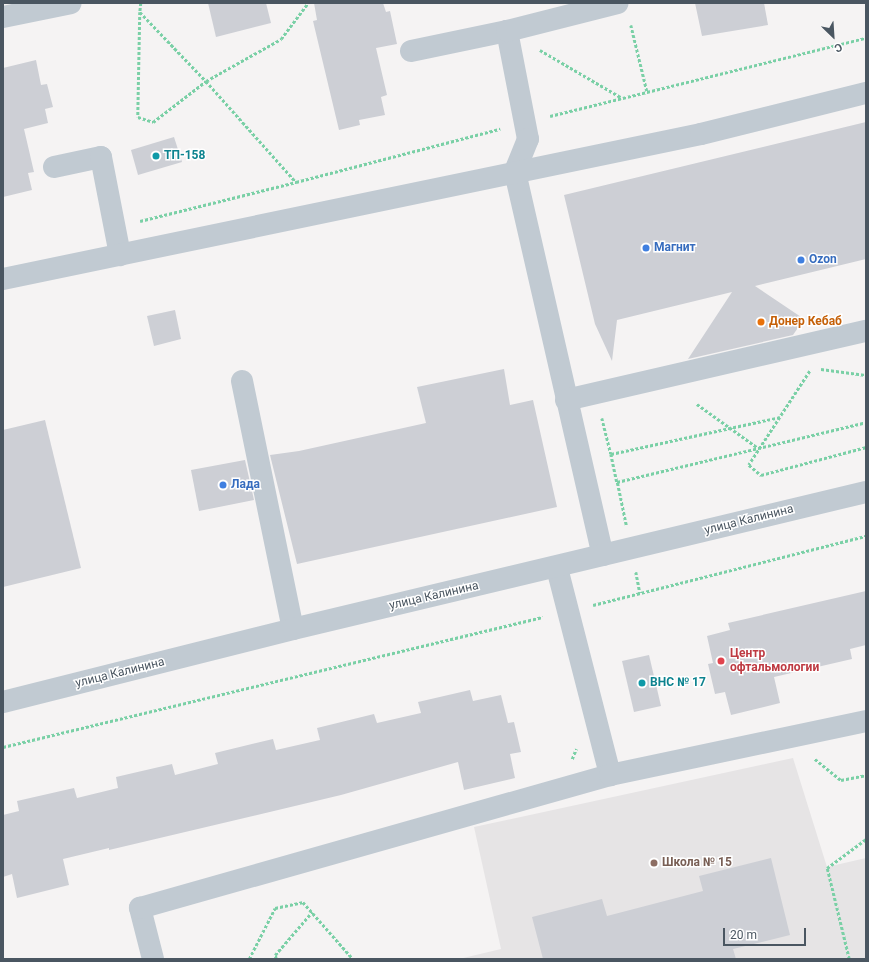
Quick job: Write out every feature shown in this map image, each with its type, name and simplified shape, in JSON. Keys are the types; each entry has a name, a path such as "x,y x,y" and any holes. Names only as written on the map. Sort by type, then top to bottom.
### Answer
{"street":[{"path":"3,17 71,3"},
{"path":"411,51 507,31 624,10"},
{"path":"507,31 528,139 515,172 566,400 603,555"},
{"path":"3,278 701,134 866,93"},
{"path":"54,168 101,157 120,255"},
{"path":"566,400 866,331"},
{"path":"242,381 293,629"},
{"name":"улица Калинина","path":"3,702 293,629 557,568 631,548 866,492"},
{"path":"557,568 610,775"},
{"path":"153,959 140,908 610,775 866,721"}],"path":[{"path":"141,3 138,117 154,122 206,81 281,39 308,3"},
{"path":"624,10 647,91"},
{"path":"140,12 206,81 296,182"},
{"path":"507,31 622,98"},
{"path":"115,227 296,182 647,91 866,38"},
{"path":"812,368 749,465 761,474 866,448"},
{"path":"819,369 866,375"},
{"path":"697,404 759,448"},
{"path":"612,454 781,417"},
{"path":"602,418 612,454 640,593"},
{"path":"617,482 866,422"},
{"path":"591,612 590,606 866,536"},
{"path":"3,747 568,611"},
{"path":"790,737 841,780 866,775"},
{"path":"849,959 827,868 866,839"},
{"path":"249,959 275,908 303,902 353,959"},
{"path":"276,959 275,955 312,912"}],"shaded area":[{"name":"Школа № 15","path":"793,758 827,867 866,858 866,959 459,959 501,949 474,827"}],"building":[{"path":"208,3 266,3 271,23 216,37"},
{"path":"314,3 383,3 386,12 390,11 397,44 376,48 387,95 381,97 385,115 359,120 360,125 339,130 313,21 317,20"},
{"path":"695,3 764,3 768,25 702,36"},
{"path":"36,60 41,85 47,84 53,107 45,109 48,123 24,129 34,172 28,173 32,190 3,197 3,68"},
{"path":"866,122 866,259 755,286 804,319 793,335 688,359 732,292 617,320 612,361 595,324 564,195"},
{"name":"ТП-158","path":"174,137 182,162 138,175 131,150"},
{"path":"175,310 181,339 154,346 147,316"},
{"path":"504,369 510,405 533,400 557,507 297,564 270,455 299,451 426,423 417,387"},
{"path":"45,420 81,568 3,587 3,430"},
{"name":"Лада","path":"245,460 254,500 199,511 191,470"},
{"path":"866,591 866,645 850,649 852,659 774,677 780,703 731,715 725,692 715,694 708,664 713,663 707,636 730,630 728,623"},
{"name":"ВНС № 17","path":"649,655 661,706 634,712 622,661"},
{"path":"470,690 473,701 501,695 508,723 514,722 521,752 510,754 515,778 464,790 458,762 341,795 109,850 109,848 63,859 69,885 17,898 12,874 3,877 3,815 19,811 17,801 74,788 77,798 118,788 116,777 172,764 175,775 218,764 215,753 273,739 276,750 320,740 317,728 374,714 377,723 421,713 418,702"},
{"path":"771,858 790,935 733,949 736,959 543,959 532,917 602,899 607,916 703,891 699,876"}],"place":[{"name":"ТП-158","path":"156,156"},
{"name":"Магнит","path":"646,248"},
{"name":"Ozon","path":"801,260"},
{"name":"Донер Кебаб","path":"761,322"},
{"name":"Лада","path":"223,485"},
{"name":"Центр офтальмологии","path":"721,661"},
{"name":"ВНС № 17","path":"642,683"},
{"name":"Школа № 15","path":"654,863"}]}
